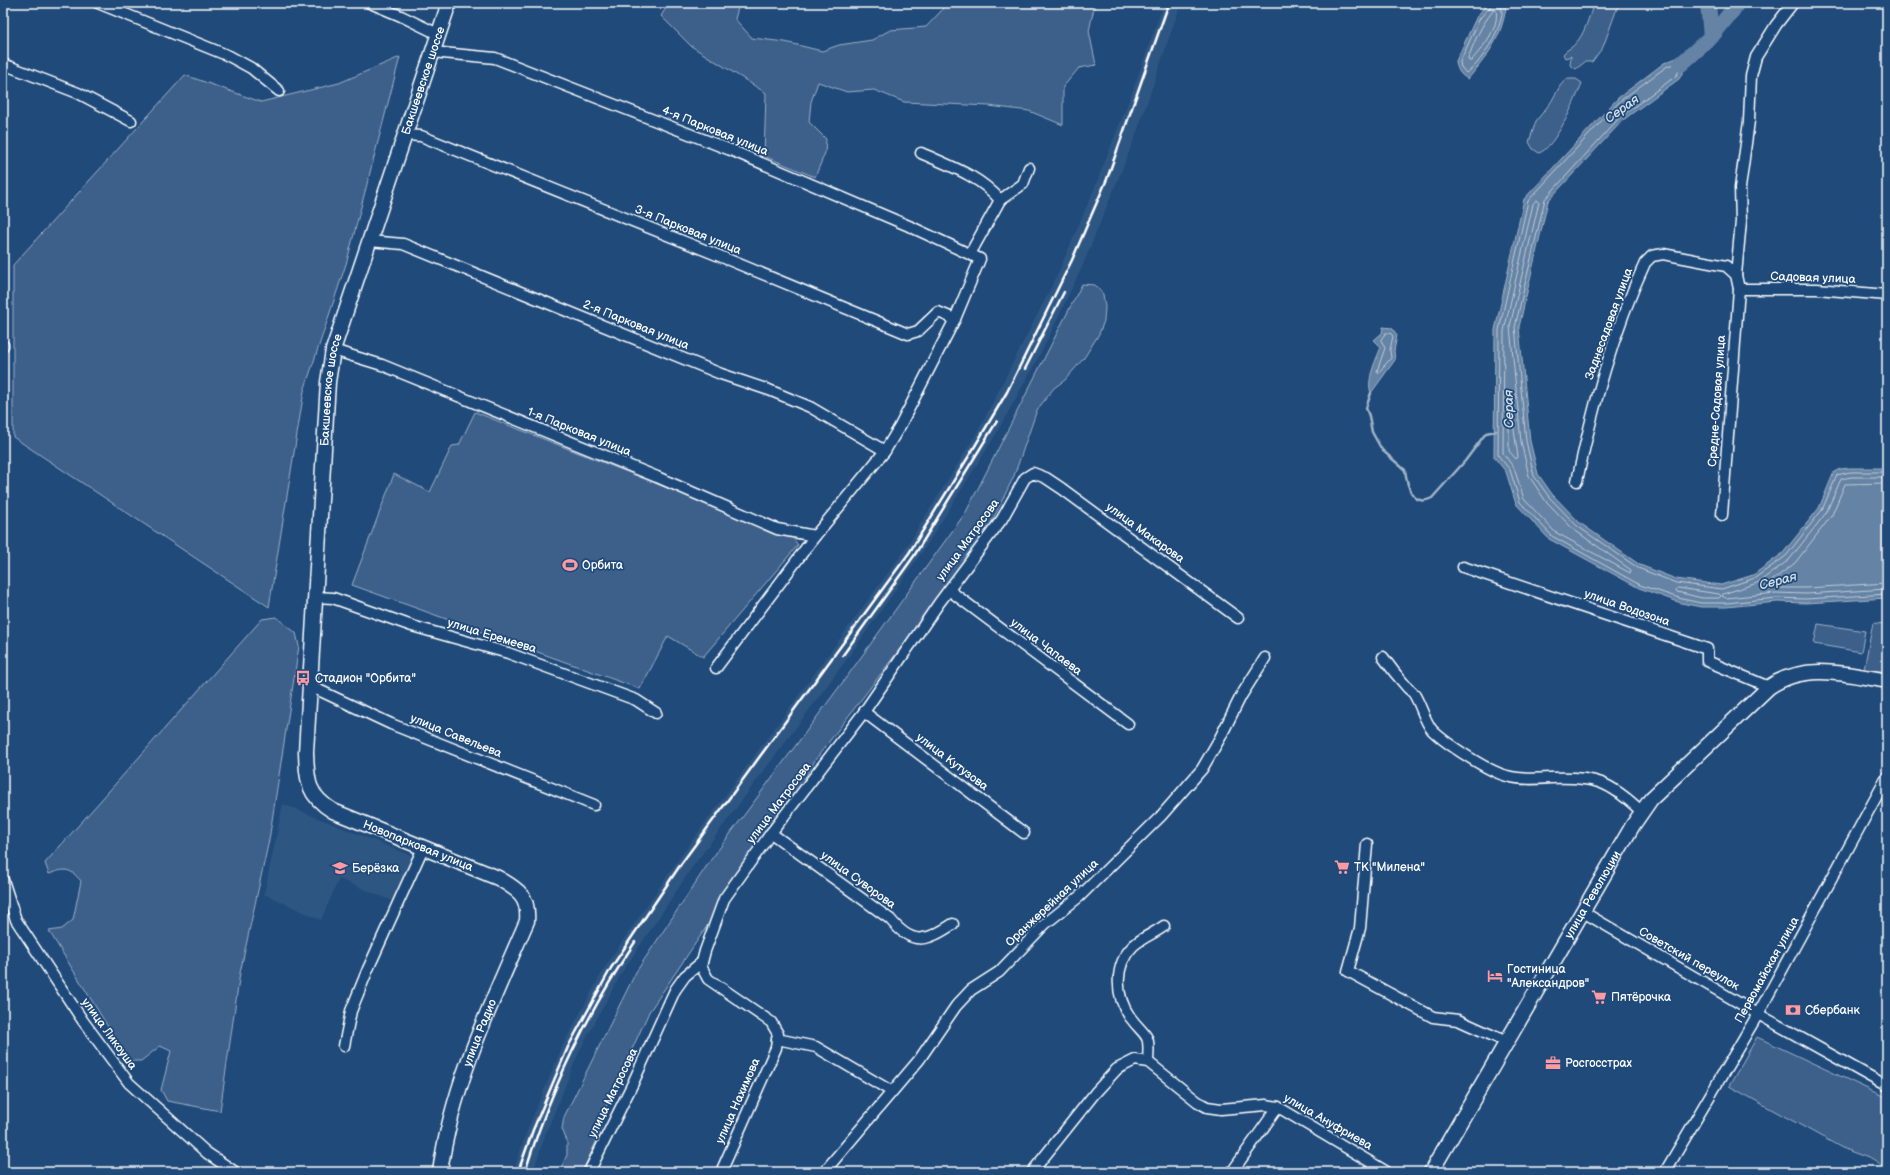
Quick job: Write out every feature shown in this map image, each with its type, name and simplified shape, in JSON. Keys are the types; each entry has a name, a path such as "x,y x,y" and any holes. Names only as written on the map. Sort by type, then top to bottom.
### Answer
{"street":[{"path":"98,3 229,56 252,68 279,91"},
{"path":"370,3 438,34"},
{"name":"Бакшеевское шоссе","path":"312,793 307,778 306,752 328,382 333,350 449,3"},
{"path":"1738,289 1736,275 1741,221 1740,188 1749,121 1751,76 1756,58 1776,25 1793,3"},
{"name":"4-я Парковая улица","path":"432,52 495,58 733,151 980,258 955,319"},
{"path":"3,64 78,93 131,121"},
{"name":"3-я Парковая улица","path":"405,135 421,136 717,255 908,334 918,331 938,312 955,319"},
{"path":"922,153 965,172 990,188 1000,200"},
{"path":"970,254 1000,200 1022,184 1029,168"},
{"name":"2-я Парковая улица","path":"369,241 403,244 721,374 769,390 810,407 885,451"},
{"name":"Заднесадовая улица","path":"1577,481 1590,422 1614,341 1646,262 1652,256 1663,254 1726,266 1736,275"},
{"name":"Садовая улица","path":"1738,289 1817,289 1887,294"},
{"name":"Средне-Садовая улица","path":"1722,515 1738,289"},
{"path":"716,668 815,536 885,451 900,426 955,319"},
{"name":"1-я Парковая улица","path":"333,350 382,365 649,474 777,529 815,536"},
{"name":"улица Матросова","path":"589,1172 633,1083 676,990 684,976 702,962 704,951 724,899 771,833 864,712 949,590 1002,519 1025,478 1033,473"},
{"name":"улица Макарова","path":"1033,473 1046,478 1061,488 1238,618"},
{"name":"улица Водозона","path":"1463,567 1707,649 1708,661 1769,687"},
{"name":"улица Чапаева","path":"949,590 1128,724"},
{"name":"улица Еремеева","path":"315,596 333,598 412,626 508,652 636,700 656,713"},
{"path":"1383,657 1407,688 1414,693 1431,729 1445,741 1494,771 1507,777 1536,779 1575,777 1593,779 1609,785 1623,794 1642,812"},
{"name":"Оранжерейная улица","path":"824,1172 891,1091 919,1060 956,1006 971,990 999,972 1045,924 1080,896 1161,816 1202,769 1220,738 1241,696 1265,658"},
{"name":"улица Революции","path":"1431,1172 1633,824 1651,799 1769,687 1778,681 1811,671 1833,672 1887,681"},
{"name":"улица Савельева","path":"310,686 391,724 594,805"},
{"name":"улица Кутузова","path":"864,712 1024,833"},
{"name":"Первомайская улица","path":"1665,1172 1758,1014 1887,777"},
{"name":"Новопарковая улица","path":"312,793 323,805 333,811 498,878 517,889 524,898"},
{"name":"улица Суворова","path":"771,833 890,919 900,931 908,936 921,939 936,935 952,924"},
{"path":"1367,844 1360,928 1348,971 1433,1017 1458,1020 1507,1042"},
{"path":"344,1046 351,1011 368,968 423,848"},
{"name":"улица Ликоуша","path":"3,880 16,920 83,1021 129,1083 207,1153 235,1172"},
{"name":"улица Радио","path":"440,1172 452,1111 462,1079 527,921 528,909 524,898"},
{"name":"Советский переулок","path":"1583,912 1758,1014 1887,1086"},
{"path":"1032,1172 1095,1093 1117,1069 1135,1060 1148,1062 1149,1042 1147,1035 1130,1017 1120,1000 1118,978 1124,958 1134,946 1164,926"},
{"path":"702,962 702,966 708,979 771,1022 778,1034 777,1039 816,1047 891,1091"},
{"name":"улица Нахимова","path":"721,1172 776,1048 777,1039"},
{"name":"улица Ануфриева","path":"1148,1062 1207,1107 1221,1109 1266,1104 1278,1107 1387,1172"},
{"path":"1232,1172 1278,1107"}],"shaded area":[{"path":"669,3 768,3 768,5 738,8 735,19 752,38 785,42 822,51 839,45 872,40 890,30 926,27 942,10 944,3 1095,3 1089,31 1096,65 1079,68 1063,87 1063,125 1029,111 989,106 904,102 874,90 847,92 818,82 811,102 809,122 826,139 825,153 815,177 764,156 766,93 691,46 661,16"},
{"path":"1164,3 1181,3 1136,135 1083,265 1043,349 995,436 925,548 847,659 691,869 621,974 579,1052 546,1133 533,1172 513,1172 528,1128 563,1045 606,965 678,860 904,551 979,429 1056,278 1092,194 1131,95"},
{"path":"1594,3 1619,3 1603,47 1592,62 1585,62 1576,69 1570,65 1571,56 1565,58 1563,54 1574,46 1578,40 1586,25"},
{"path":"400,57 347,261 304,391 269,607 13,437 13,265 185,75 261,102 339,83"},
{"path":"1566,79 1576,79 1582,83 1570,111 1558,133 1552,142 1539,153 1533,149 1529,142 1536,121"},
{"path":"1082,284 1095,285 1103,294 1105,307 1104,321 1099,334 1084,358 1065,380 1054,388 1037,410 1014,476 983,540 815,760 795,796 649,1012 604,1111 598,1138 582,1172 559,1172 567,1155 567,1141 562,1129 564,1117 636,972 710,861 851,671 966,512"},
{"name":"Орбита","path":"475,412 792,537 798,545 703,657 668,636 640,689 352,585 394,474 430,492 452,446 459,445"},
{"path":"276,617 296,633 299,646 269,840 240,973 220,1111 167,1101 161,1090 171,1051 160,1046 141,1061 129,1061 49,931 62,929 73,920 81,881 67,870 49,874 45,863 262,619"},
{"path":"1873,623 1887,624 1887,672 1864,669"},
{"path":"1818,624 1865,631 1861,652 1814,644"},
{"name":"Берёзка","path":"283,804 415,857 395,902 339,879 321,920 264,894"},
{"path":"1757,1037 1887,1098 1887,1169 1871,1159 1844,1149 1729,1086"}],"water":[{"path":"1488,3 1501,3 1506,8 1504,19 1493,46 1468,79 1459,72 1456,61 1477,16"},
{"path":"1696,50 1679,79 1623,120 1548,201 1519,327 1530,441 1538,474 1552,494 1580,523 1640,565 1676,579 1721,585 1753,575 1783,553 1819,508 1834,472 1840,469 1850,468 1887,468 1887,598 1806,603 1777,602 1726,607 1701,607 1681,603 1639,588 1549,539 1516,504 1506,472 1494,457 1495,330 1524,199 1618,98 1664,63"},
{"path":"1383,327 1392,328 1397,335 1394,351 1395,360 1371,393 1371,376 1381,347 1374,340 1382,333"}],"waterway":[{"name":"Серая","path":"1681,64 1711,37 1708,3"},
{"path":"1711,37 1737,3"},
{"path":"1371,393 1366,408 1372,432 1382,450 1405,470 1409,488 1415,497 1420,500 1432,498 1465,461 1486,433 1496,431"}],"railway":[{"path":"518,1172 533,1130 568,1047 611,968 681,864 909,553 1007,392 1072,260 1107,179 1169,3"},
{"path":"1025,369 1064,292"},
{"path":"843,655 914,556 997,421"},
{"path":"525,1172 558,1082 586,1024 635,942"}],"place":[{"name":"Орбита","path":"570,565"},
{"name":"Стадион \"Орбита\"","path":"303,678"},
{"name":"ТК \"Милена\"","path":"1342,867"},
{"name":"Берёзка","path":"340,868"},
{"name":"Гостиница \"Александров\"","path":"1495,976"},
{"name":"Пятёрочка","path":"1599,997"},
{"name":"Сбербанк","path":"1793,1010"},
{"name":"Росгосстрах","path":"1553,1063"}]}
